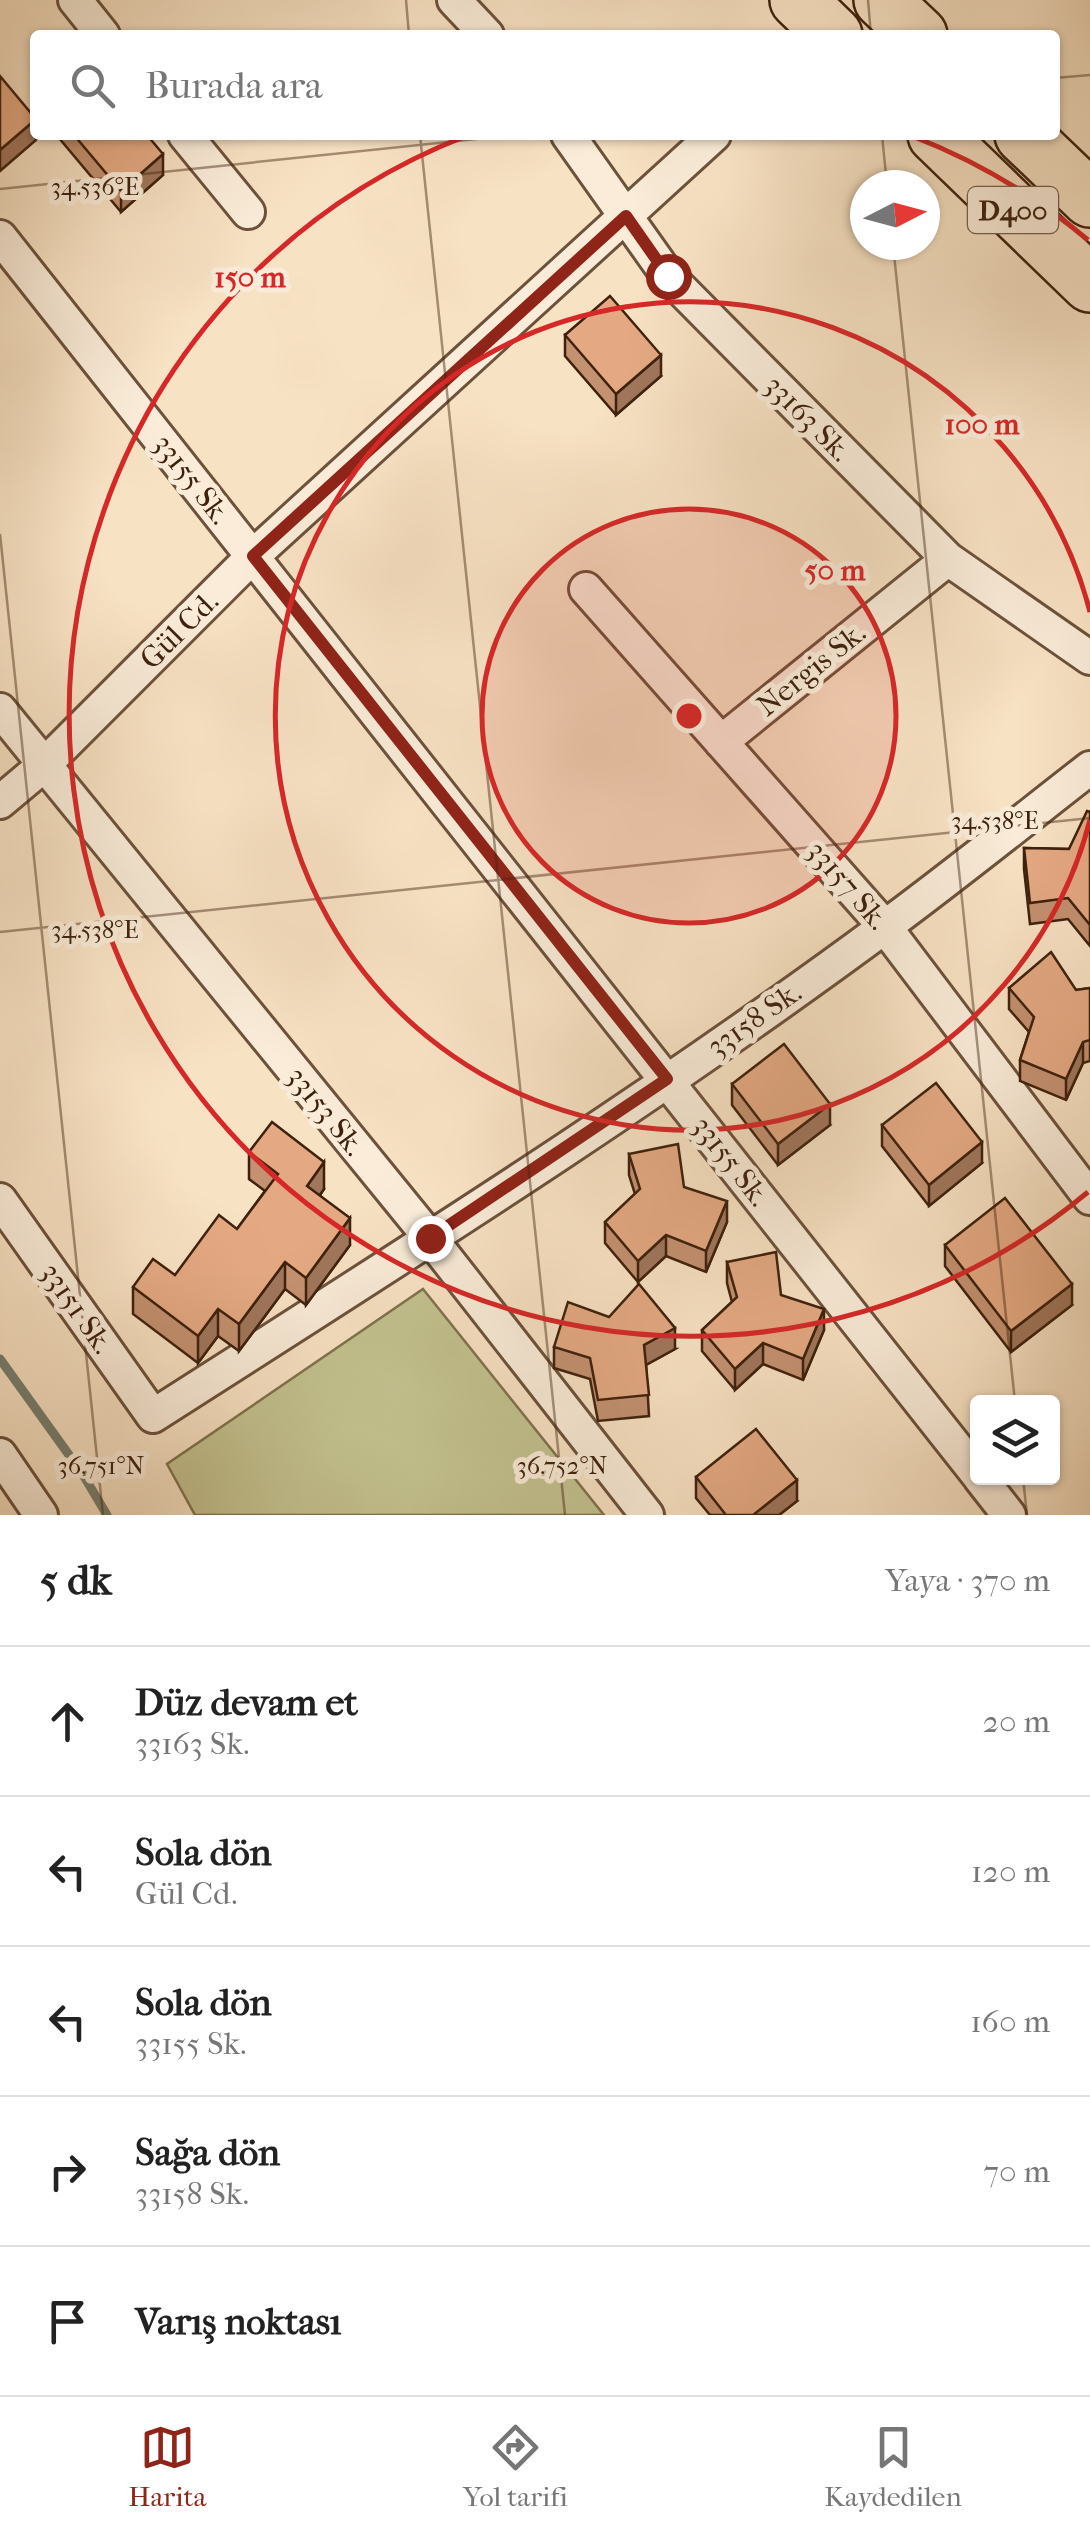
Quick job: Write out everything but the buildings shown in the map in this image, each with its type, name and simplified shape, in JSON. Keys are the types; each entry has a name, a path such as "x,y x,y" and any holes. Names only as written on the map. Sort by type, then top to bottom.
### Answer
{"highway":[{"name":"D400","path":"941,140 1090,284"},
{"name":"D400","path":"1028,140 1090,200"}],"street":[{"path":"75,0 99,30"},
{"path":"454,0 482,30"},
{"path":"189,140 248,212"},
{"name":"33163 Sk.","path":"572,140 668,276 948,559 1090,658"},
{"name":"Gül Cd.","path":"0,802 43,766 253,556 709,140"},
{"name":"33155 Sk.","path":"0,238 970,1466"},
{"name":"Nergis Sk.","path":"721,742 948,559"},
{"name":"33157 Sk.","path":"586,590 886,926 1090,1198"},
{"name":"33153 Sk.","path":"0,710 430,1238 647,1515"},
{"name":"33158 Sk.","path":"153,1416 430,1238 667,1079 886,926 1090,768"},
{"name":"33151 Sk.","path":"0,1200 153,1416"},
{"path":"3,1470 41,1515"},
{"name":"33155 Sk.","path":"985,1485 1009,1515"}],"shaded area":[{"path":"423,1289 604,1515 195,1515 167,1464"}],"waterway":[{"path":"0,1359 82,1473 107,1515"}],"route":[{"path":"430,1238 667,1079 253,556 626,216 668,276"}]}
